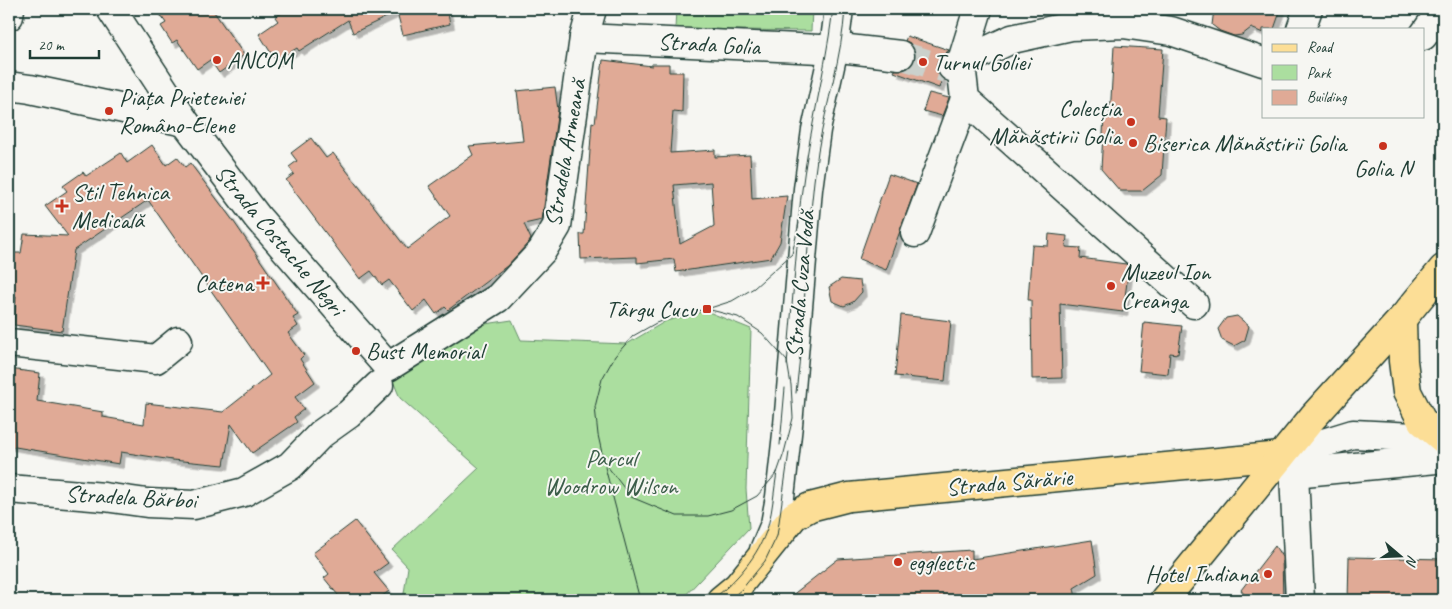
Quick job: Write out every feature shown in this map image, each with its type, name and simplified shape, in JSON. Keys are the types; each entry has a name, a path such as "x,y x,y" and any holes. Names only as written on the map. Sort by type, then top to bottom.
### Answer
{"main road":[{"path":"1164,600 1288,464 1312,417 1402,319 1443,268"},
{"path":"1402,319 1402,361 1407,392 1422,421 1443,440"},
{"name":"Strada Sărărie","path":"721,600 738,586 794,516 810,507 849,497 1288,464"}],"street":[{"path":"9,16 10,9"},
{"name":"Strada Costache Negri","path":"111,9 185,122 383,376"},
{"name":"Stradela Armeană","path":"321,434 349,414 383,376 498,298 542,251 557,226 584,38 592,9"},
{"name":"Strada Cuza Vodă","path":"760,558 775,524 780,497 808,189 816,130 834,48 839,9"},
{"path":"978,9 953,67 965,99 1194,304"},
{"path":"1301,28 1308,9"},
{"path":"1424,35 1442,9"},
{"path":"953,67 1012,39 1071,26 1123,24 1171,31 1262,62"},
{"name":"Strada Golia","path":"584,38 810,49 834,48 900,54"},
{"path":"9,86 185,122"},
{"path":"915,232 965,99"},
{"path":"9,342 156,359 178,341"},
{"name":"Stradela Bărboi","path":"9,489 194,506 244,492 290,466 321,434"},
{"name":"Strada Sărărie","path":"1288,464 1353,434 1415,437 1443,445"},
{"name":"Strada Sărărie","path":"1288,464 1436,459 1443,456"},
{"path":"1288,464 1300,600"}],"green space":[{"path":"676,9 812,9 811,31 675,29"},
{"name":"Parcul Woodrow Wilson","path":"706,311 751,329 746,489 749,528 681,600 403,600 408,567 392,550 479,468 400,398 393,381 472,326 512,320 521,340 627,344 666,321"}],"building":[{"path":"156,9 212,9 244,55 219,73 210,60 197,69 177,40 172,43 161,26 166,23"},
{"path":"288,9 447,9 450,24 403,35 397,12 353,33 348,20 299,51 297,48 276,61 259,34 278,21 275,17"},
{"path":"1214,9 1281,9 1274,28 1262,28 1262,33 1251,28 1242,35 1234,36 1220,31 1212,25"},
{"name":"Turnul Goliei","path":"907,36 949,50 940,58 937,65 938,73 942,79 939,88 894,72 895,70 907,69 912,65 915,57 914,48 905,41"},
{"name":"Biserica Mănăstirii Golia","path":"1114,46 1163,49 1158,116 1166,117 1162,175 1142,191 1120,191 1101,169 1104,116 1110,116"},
{"path":"603,60 652,66 652,64 669,64 669,72 683,72 682,112 673,111 670,153 715,150 715,157 750,155 752,199 787,196 780,242 771,258 676,272 674,259 637,263 637,257 581,259 580,234 584,234 592,122 595,123","holes":["711,182 714,226 680,244 674,185"]},
{"path":"555,87 558,110 542,220 524,224 531,239 529,242 507,266 448,310 445,307 436,314 426,300 413,311 389,280 382,285 371,271 360,279 286,180 294,174 289,167 297,161 291,153 311,138 326,158 333,153 407,249 450,216 429,186 473,155 469,146 523,141 517,91"},
{"path":"929,93 949,98 942,116 923,111"},
{"path":"152,145 166,165 177,157 185,167 190,163 234,222 298,315 293,318 298,326 288,333 304,355 300,359 315,382 295,397 304,409 294,417 297,422 252,453 231,424 224,465 172,460 121,452 119,464 9,446 9,369 40,373 37,401 103,412 103,417 144,424 146,403 223,412 270,375 148,200 74,250 62,331 14,325 16,296 9,296 14,253 21,253 24,234 68,236 45,206 67,191 63,186 83,172 86,176 121,153 127,163"},
{"path":"889,174 917,184 886,270 859,259"},
{"path":"1049,234 1067,236 1066,247 1081,248 1080,258 1126,264 1129,267 1123,312 1060,304 1062,378 1032,379 1031,300 1028,300 1032,245 1048,246"},
{"path":"841,279 860,281 862,292 853,302 844,306 832,301 829,287"},
{"path":"901,315 951,321 945,381 895,376"},
{"path":"1237,316 1249,326 1245,340 1234,346 1222,340 1218,329 1226,318"},
{"path":"1144,322 1182,326 1178,354 1170,353 1168,374 1139,371"},
{"path":"355,521 388,563 374,573 389,591 377,600 342,600 324,578 329,574 313,553"},
{"path":"1092,540 1097,574 1074,588 1076,598 1063,600 954,600 953,598 917,600 786,600 838,559 972,550 972,559"},
{"name":"Hotel Indiana","path":"1275,546 1282,557 1283,600 1248,600 1241,590"},
{"path":"1349,557 1443,559 1443,600 1348,600"}],"tunnel":[{"path":"900,55 946,69"}],"tram line":[{"path":"798,228 804,173 833,9"},
{"path":"796,393 814,181 821,133 841,45 845,9"},
{"path":"707,309 738,317 762,333 787,361 793,418 777,473 757,496 731,510 708,516 677,516 631,497 604,462 598,435 595,407 602,379 615,356 633,336 656,323 681,314 707,309 732,301 754,288 792,254 799,223"},
{"path":"787,365 797,246"},
{"path":"780,445 785,388"},
{"path":"729,600 742,589 765,561 777,536 789,452"},
{"path":"605,467 640,600"},
{"path":"712,600 738,576 759,548 770,520 777,472"}],"place":[{"name":"ANCOM","path":"217,60"},
{"name":"Turnul Goliei","path":"923,62"},
{"name":"Piața Prieteniei Româno-Elene","path":"109,111"},
{"name":"Colecția Mănăstirii Golia","path":"1131,122"},
{"name":"Biserica Mănăstirii Golia","path":"1133,143"},
{"name":"Golia N","path":"1383,146"},
{"name":"Stil Tehnica Medicală","path":"62,206"},
{"name":"Catena","path":"263,283"},
{"name":"Muzeul Ion Creanga","path":"1111,286"},
{"name":"Târgu Cucu","path":"707,309"},
{"name":"Bust Memorial","path":"356,351"},
{"name":"egglectic","path":"898,562"},
{"name":"Hotel Indiana","path":"1268,574"}]}
